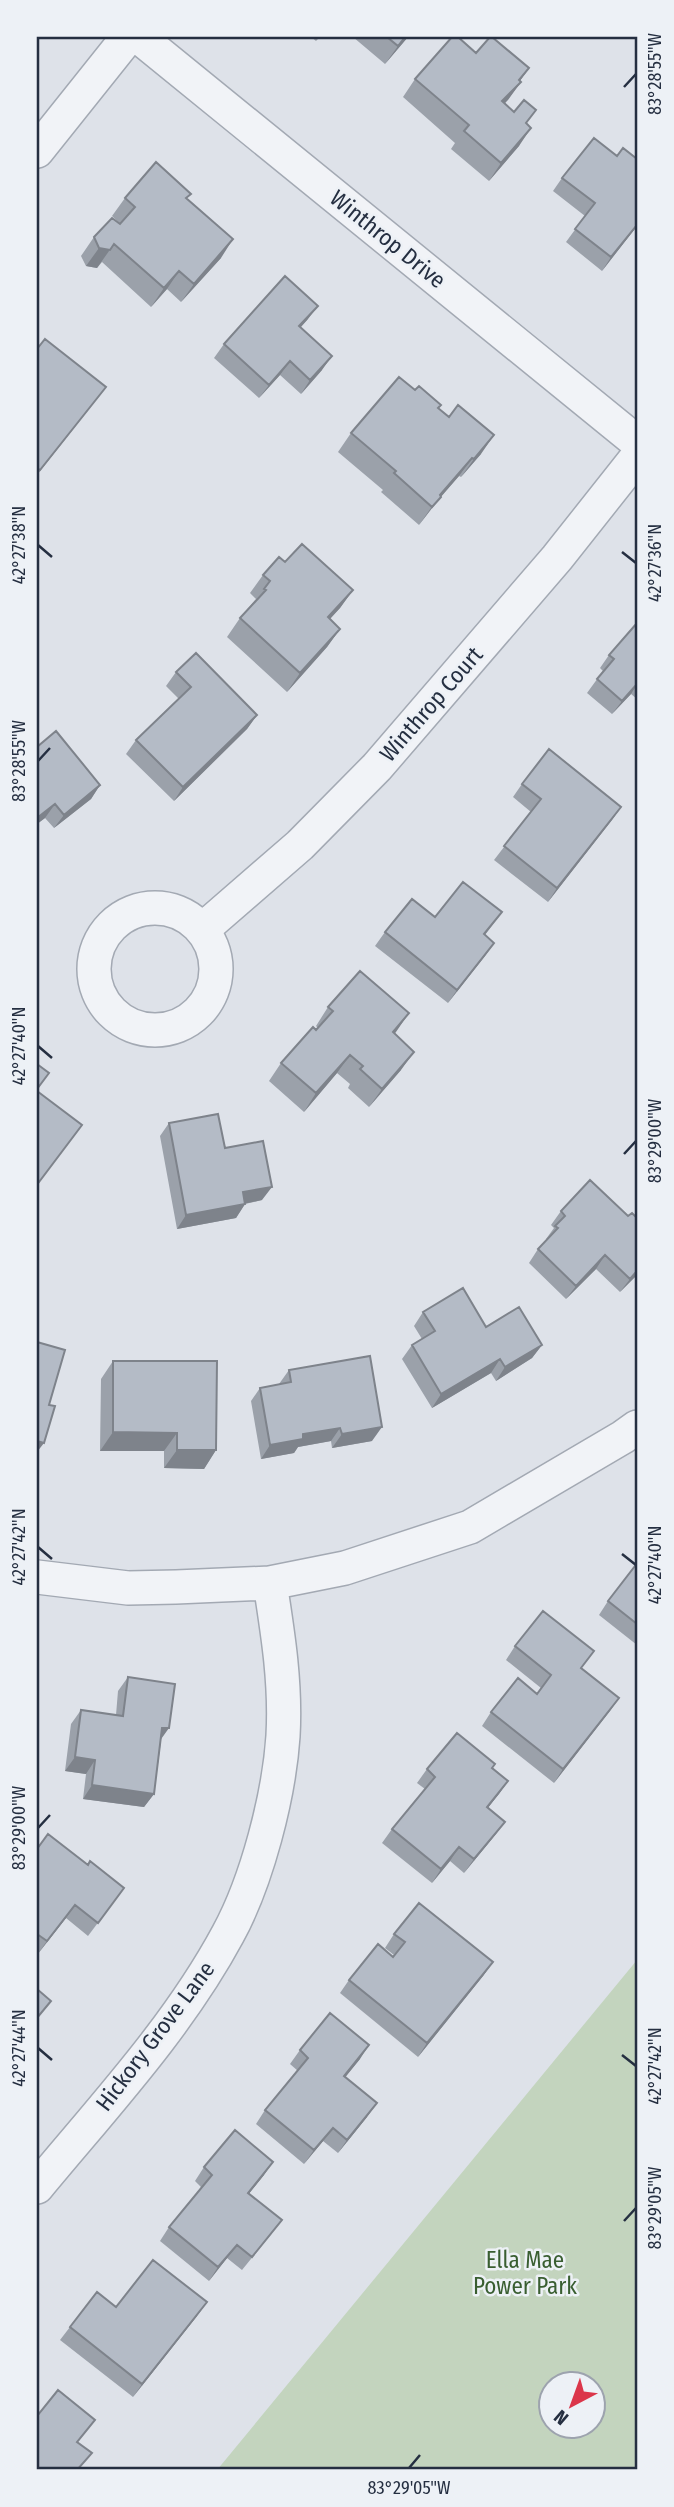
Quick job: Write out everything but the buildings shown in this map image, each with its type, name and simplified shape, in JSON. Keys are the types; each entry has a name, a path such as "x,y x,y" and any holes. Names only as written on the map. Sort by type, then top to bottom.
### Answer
{"street":[{"path":"37,151 128,37"},
{"name":"Winthrop Drive","path":"139,37 637,442"},
{"name":"Winthrop Court","path":"202,930 300,845 376,766 557,558 637,457"},
{"path":"37,1577 128,1588 270,1583 345,1568 470,1527 637,1427"},
{"name":"Hickory Grove Lane","path":"37,2188 182,2008 230,1931 252,1874 273,1803 283,1735 281,1654 270,1583"}],"green space":[{"name":"Ella Mae Power Park","path":"637,1960 637,2470 217,2470"}]}
